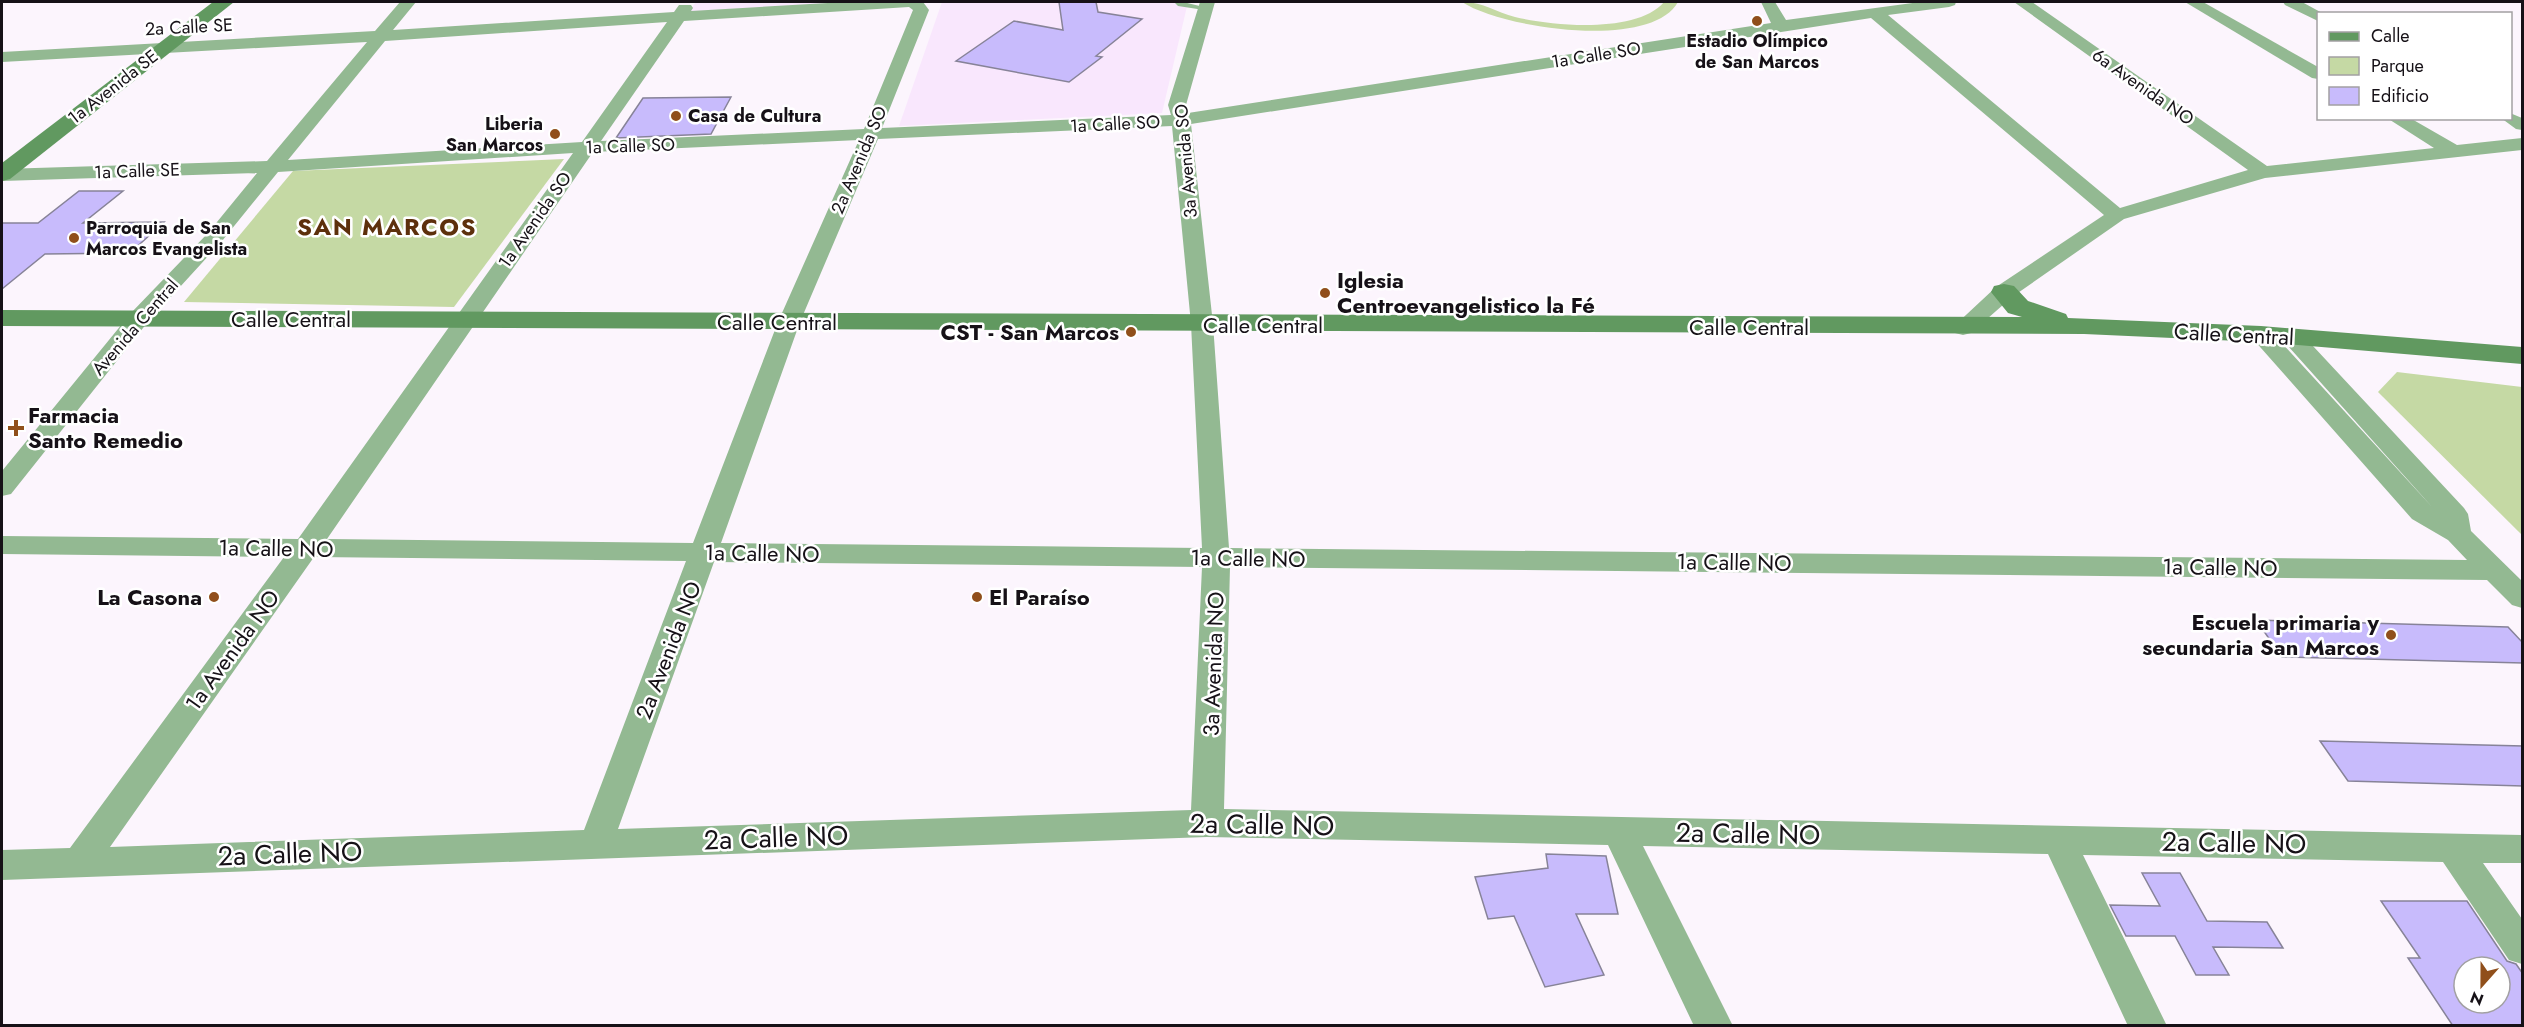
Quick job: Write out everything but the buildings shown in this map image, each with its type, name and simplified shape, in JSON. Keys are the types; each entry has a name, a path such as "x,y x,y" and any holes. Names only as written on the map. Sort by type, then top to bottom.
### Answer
{"main road":[{"name":"1a Avenida SE","path":"2,175 224,2"},
{"path":"2004,292 2018,308 2041,317 2084,326"},
{"name":"Calle Central","path":"2,318 1963,328 2084,326 2291,336 2523,356"}],"street":[{"name":"Avenida Central","path":"2,488 139,318 215,237 408,2"},
{"name":"1a Avenida SO","path":"465,320 689,2"},
{"name":"2a Calle SE","path":"2,57 380,36 911,2"},
{"name":"2a Avenida SO","path":"789,322 870,136 921,10 918,5 911,2"},
{"path":"1768,2 1781,26"},
{"name":"1a Calle SO","path":"273,166 586,147 870,136 1181,120 1949,2"},
{"name":"6a Avenida NO","path":"2022,2 2264,172"},
{"path":"2193,2 2317,73"},
{"path":"2291,2 2317,15"},
{"name":"3a Avenida SO","path":"1202,324 1181,120 1177,105 1206,5"},
{"path":"1874,12 2117,215"},
{"path":"2399,120 2453,151"},
{"path":"1963,328 2004,292 2117,215 2264,172 2523,144"},
{"name":"1a Calle SE","path":"2,175 273,166"},
{"name":"1a Avenida NO","path":"80,861 306,548 465,320"},
{"name":"2a Avenida NO","path":"596,843 789,322"},
{"name":"3a Avenida NO","path":"1202,324 1216,557 1207,824"},
{"path":"2261,334 2422,513 2458,534 2523,598"},
{"path":"2291,336 2454,514 2458,534"},
{"name":"1a Calle NO","path":"2,545 2494,570"},
{"name":"2a Calle NO","path":"2,865 1207,824 2523,849"},
{"path":"1618,831 1714,1026"},
{"path":"2059,840 2148,1026"},
{"path":"2452,847 2523,948"}],"lane":[{"path":"1178,2 1206,5"}],"shaded area":[{"path":"696,2 851,2 688,13"},
{"path":"942,2 1188,2 1162,113 899,126"}],"green space":[{"path":"1462,2 1476,3 1508,15 1531,20 1593,25 1635,19 1651,12 1664,2 1678,2 1663,17 1638,26 1608,30 1574,30 1508,20"},
{"path":"564,159 454,307 184,302 293,171"},
{"path":"2397,372 2522,387 2522,535 2378,392"}],"place":[{"name":"Estadio Olímpico de San Marcos","path":"1757,21"},
{"name":"Casa de Cultura","path":"676,116"},
{"name":"Liberia San Marcos","path":"555,134"},
{"name":"Parroquia de San Marcos Evangelista","path":"74,238"},
{"name":"Iglesia Centroevangelistico la Fé","path":"1325,293"},
{"name":"CST - San Marcos","path":"1131,332"},
{"name":"Farmacia Santo Remedio","path":"16,428"},
{"name":"La Casona","path":"214,597"},
{"name":"El Paraíso","path":"977,597"},
{"name":"Escuela primaria y secundaria San Marcos","path":"2391,635"}],"district":[{"name":"SAN MARCOS","path":"387,227"}]}
